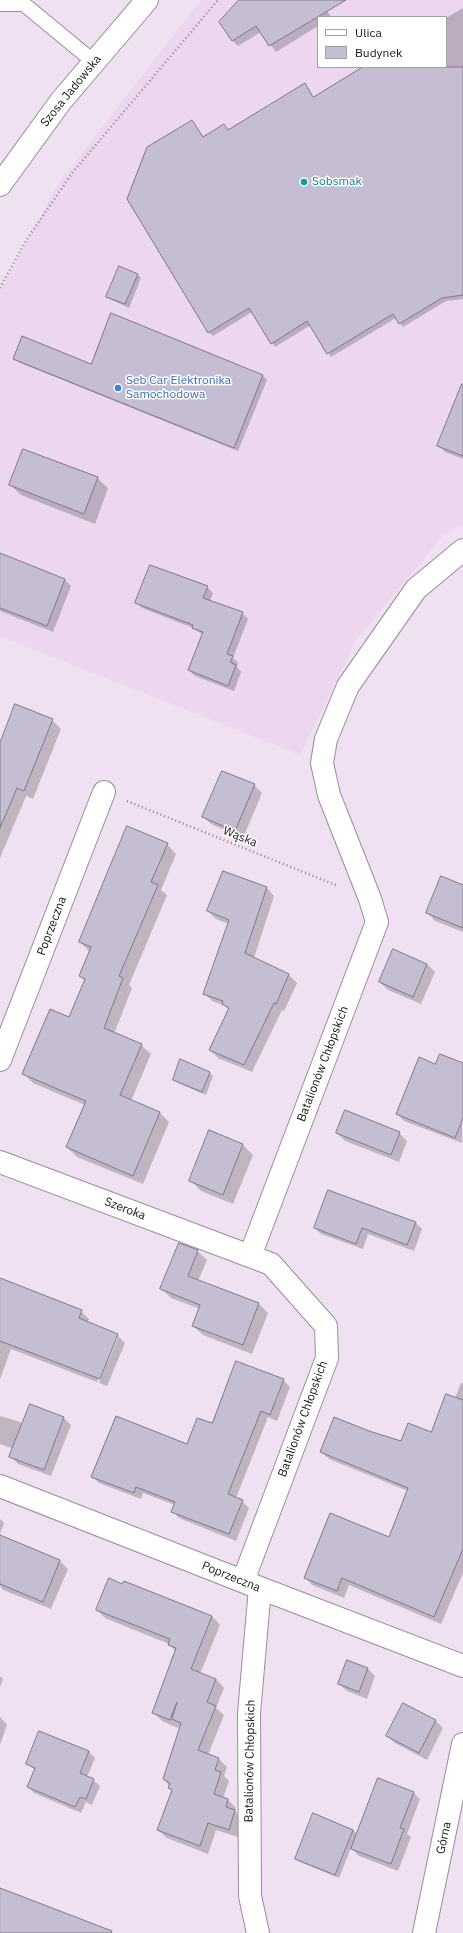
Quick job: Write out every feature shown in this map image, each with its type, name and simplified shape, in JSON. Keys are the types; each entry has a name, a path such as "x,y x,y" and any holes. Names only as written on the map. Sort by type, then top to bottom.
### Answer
{"street":[{"name":"Szosa Jadowska","path":"0,185 56,108 147,0"},
{"name":"Batalionów Chłopskich","path":"258,1933 250,1896 249,1713 251,1585 327,1358 326,1326 271,1264 250,1256 377,922 370,899 329,795 322,763 326,739 348,686 416,589 463,550"},
{"name":"Poprzeczna","path":"0,1060 104,792"},
{"name":"Szeroka","path":"0,1162 250,1256"},
{"name":"Poprzeczna","path":"0,1486 251,1585 463,1666"},
{"name":"Górna","path":"424,1933 463,1744"}],"lane":[{"path":"0,4 21,2 94,62"}],"path":[{"path":"0,288 27,240 72,172 218,0"},
{"name":"Wąska","path":"104,792 370,899"}],"shaded area":[{"path":"201,0 463,0 463,525 444,535 356,640 300,755 0,636 0,291 60,181"}],"building":[{"path":"239,0 346,0 269,46 256,26 232,41 219,22"},
{"name":"Sobsmak","path":"463,67 463,295 442,298 399,324 393,314 327,354 307,321 271,344 249,308 208,333 127,199 147,147 192,120 203,137 224,124 228,130 305,83 313,97 361,68"},
{"path":"119,266 138,274 125,304 106,297"},
{"path":"111,313 263,375 234,448 13,359 22,336 91,364"},
{"path":"463,384 463,456 437,446"},
{"path":"23,449 98,477 84,514 9,485"},
{"path":"0,553 65,579 47,626 0,608"},
{"path":"150,565 208,586 203,598 243,612 227,654 233,656 230,662 236,665 228,686 188,670 203,632 192,628 193,625 135,603"},
{"path":"15,704 53,719 24,791 17,788 0,828 0,743"},
{"path":"222,771 255,784 235,831 202,817"},
{"path":"127,826 168,843 151,882 158,885 119,976 123,978 104,1028 142,1044 120,1095 160,1112 133,1176 66,1147 86,1101 22,1074 50,1009 69,1017 85,979 79,976 91,947 79,942"},
{"path":"223,871 267,887 245,953 289,974 276,1004 274,1003 244,1065 209,1050 229,1008 222,1004 223,1001 203,994 229,920 207,911"},
{"path":"441,876 463,885 463,928 426,913"},
{"path":"393,949 427,964 413,997 379,982"},
{"path":"440,1054 463,1063 463,1118 455,1138 396,1114 419,1057 435,1064"},
{"path":"180,1059 210,1072 202,1092 173,1080"},
{"path":"345,1110 400,1132 391,1155 336,1133"},
{"path":"209,1130 243,1144 223,1195 189,1181"},
{"path":"328,1190 416,1222 407,1245 362,1228 356,1244 314,1228"},
{"path":"179,1243 198,1250 188,1276 259,1303 243,1345 192,1326 200,1305 160,1289"},
{"path":"0,1278 82,1310 79,1318 118,1334 100,1379 0,1341"},
{"path":"236,1361 284,1379 270,1415 261,1411 228,1494 243,1500 229,1534 171,1512 175,1502 136,1487 134,1493 91,1477 116,1416 187,1444 197,1418 212,1423"},
{"path":"446,1394 463,1400 463,1549 434,1617 342,1578 337,1591 304,1578 330,1513 389,1537 408,1488 320,1452 334,1417 369,1431 401,1441 408,1423 431,1432"},
{"path":"30,1404 64,1417 44,1470 9,1457"},
{"path":"0,1535 60,1560 43,1602 0,1584"},
{"path":"109,1578 122,1584 124,1581 212,1616 191,1669 216,1679 207,1702 216,1706 198,1750 219,1758 215,1770 221,1772 214,1794 228,1799 226,1807 235,1810 229,1830 208,1823 200,1846 157,1830 172,1790 168,1788 170,1783 163,1779 181,1723 172,1719 177,1702 170,1720 152,1713 176,1648 168,1645 170,1639 96,1610"},
{"path":"347,1660 368,1668 359,1692 338,1684"},
{"path":"403,1703 436,1720 419,1753 386,1736"},
{"path":"39,1731 89,1751 80,1773 94,1779 86,1799 80,1797 75,1807 27,1787 35,1768 26,1764"},
{"path":"378,1778 414,1792 400,1828 404,1829 391,1864 351,1849"},
{"path":"313,1813 353,1830 335,1875 295,1859"},
{"path":"0,1888 112,1931 111,1933 0,1933"}],"place":[{"name":"Sobsmak","path":"304,182"},
{"name":"Seb Car Elektronika Samochodowa","path":"118,388"}]}
